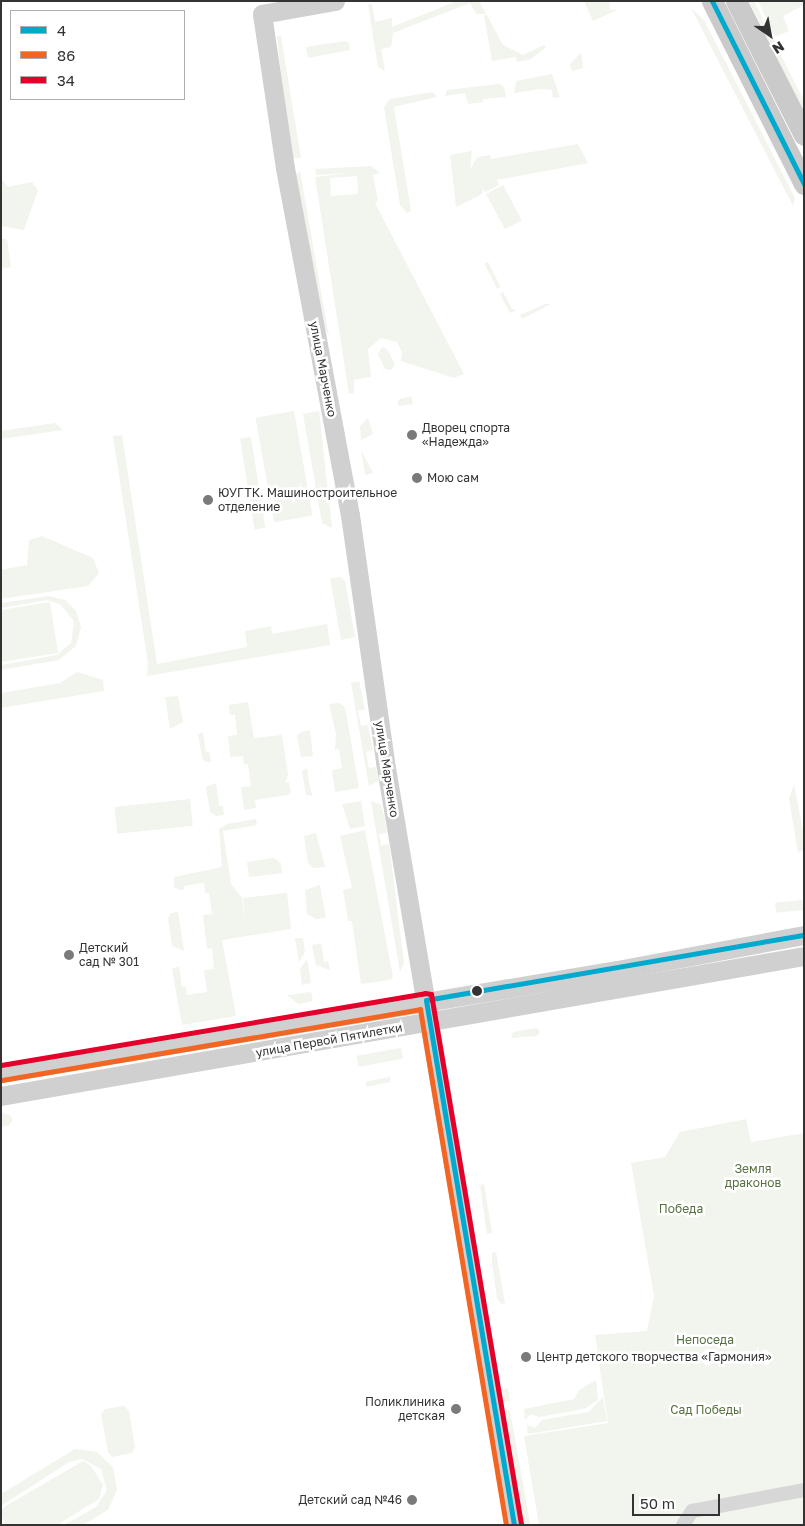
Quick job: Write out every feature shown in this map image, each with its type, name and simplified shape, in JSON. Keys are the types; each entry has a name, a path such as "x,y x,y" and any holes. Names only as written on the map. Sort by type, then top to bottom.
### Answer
{"main road":[{"name":"улица Марченко","path":"335,1 262,14 285,168 350,515 385,762 514,1525"},
{"path":"712,1 804,184"},
{"path":"736,1 804,135"},
{"name":"улица Первой Пятилетки","path":"1,1073 804,935"},
{"name":"улица Первой Пятилетки","path":"1,1096 430,1023 804,956"}],"street":[{"path":"683,1525 692,1511 804,1490"}],"green space":[{"path":"457,1 479,1 486,14 476,14 470,3 393,33 391,47 381,49 385,71 378,67 368,5 372,4 375,22 392,18 392,27"},
{"path":"584,1 609,1 610,10 617,10 593,21"},
{"path":"749,1 754,1 804,101 804,112"},
{"path":"758,1 804,1 804,5 783,16 789,31 775,37"},
{"path":"691,8 704,20 795,198 793,206"},
{"path":"484,15 487,15 503,45 523,55 544,45 546,47 531,59 517,62 516,57 492,61"},
{"path":"277,36 281,36 301,158 293,158 289,152"},
{"path":"345,41 349,43 350,50 308,58 306,47"},
{"path":"581,53 583,68 572,71 570,64"},
{"path":"552,74 560,97 553,98 552,90 541,89 514,93 516,81"},
{"path":"499,84 504,87 506,97 483,99 483,102 468,104 465,93 445,96 447,90"},
{"path":"433,92 437,97 394,107 411,211 407,213 400,205 384,107 390,99"},
{"path":"578,144 588,163 497,180 499,185 485,192 483,189 482,194 456,207 450,155 472,151 470,170 477,157 490,155 491,159"},
{"path":"371,166 380,173 373,175 378,201 375,203 464,374 454,378 401,361 402,352 397,342 381,338 368,349 371,377 354,380 354,393 349,394 315,177 352,173 316,175 315,169","holes":["357,176 358,194 331,196 330,178"]},
{"path":"300,171 329,337 321,319 294,176"},
{"path":"1,178 8,187 32,182 38,190 24,230 1,226"},
{"path":"503,185 522,220 505,229 486,194"},
{"path":"1,239 7,239 11,267 1,269"},
{"path":"488,262 501,287 497,289 484,264"},
{"path":"503,292 512,309 517,310 510,313 500,294"},
{"path":"545,304 551,304 522,319 520,315"},
{"path":"382,347 387,349 395,364 391,370 385,369 378,354"},
{"path":"411,396 413,404 398,406 398,400"},
{"path":"294,411 312,515 274,522 256,418"},
{"path":"319,411 332,528 322,523 303,414"},
{"path":"368,418 373,434 361,440 360,426"},
{"path":"55,423 63,430 1,439 1,431"},
{"path":"122,435 157,664 247,647 245,631 271,626 272,634 327,624 330,645 147,676 148,663 113,436"},
{"path":"251,437 265,528 255,530 240,439"},
{"path":"361,450 373,473 365,475"},
{"path":"42,536 93,558 99,573 88,586 1,599 1,570 27,565 29,540"},
{"path":"341,577 345,581 355,637 341,640 330,578"},
{"path":"49,596 65,600 76,611 81,627 76,646 59,660 1,670 1,665 57,655 71,643 74,621 60,604 47,600 1,608 1,603"},
{"path":"50,602 58,653 1,662 1,610"},
{"path":"77,672 103,680 104,691 1,708 1,693 60,683"},
{"path":"359,681 365,709 358,711 361,726 368,725 373,750 366,752 369,768 376,767 378,781 369,786 351,683"},
{"path":"178,696 183,722 170,729 165,697"},
{"path":"248,702 254,738 282,735 288,775 285,783 289,782 291,792 288,795 255,800 256,808 244,810 241,787 251,786 248,764 244,765 243,756 230,757 228,736 237,735 235,715 230,715 229,705"},
{"path":"339,703 345,707 359,788 335,792 332,770 342,768 339,749 335,750 336,734 329,704"},
{"path":"310,730 313,756 301,757 297,736 301,732"},
{"path":"203,732 206,752 209,752 211,762 205,762 202,757 198,734"},
{"path":"307,768 313,796 306,795 302,771"},
{"path":"216,783 219,806 223,806 224,815 216,816 210,812 206,787"},
{"path":"794,785 804,836 804,850 798,853 789,799"},
{"path":"190,799 193,826 117,834 114,807"},
{"path":"361,801 365,826 350,829 342,804"},
{"path":"371,801 381,805 384,815 387,833 379,834 381,845 389,844 404,963 400,972"},
{"path":"256,819 257,825 223,831 231,884 242,898 245,922 243,898 287,893 291,929 222,940 236,1016 182,1025 172,969 179,966 182,987 186,987 187,995 207,992 204,970 214,969 212,948 207,949 203,915 212,914 209,893 205,893 204,883 184,886 184,890 179,890 174,887 174,877 222,867 219,829 227,824"},
{"path":"365,830 393,977 390,980 361,984 352,921 348,921 343,890 352,888 340,836"},
{"path":"316,833 325,867 313,868 308,863 304,836"},
{"path":"274,858 281,863 282,873 249,877 247,862"},
{"path":"320,885 326,918 316,919 307,914 305,890"},
{"path":"802,900 803,910 776,913 775,903"},
{"path":"178,912 184,951 172,946 168,918 171,913"},
{"path":"295,938 303,938 305,952 299,962"},
{"path":"321,943 324,962 328,961 330,970 316,965 312,945"},
{"path":"307,959 311,983 302,985 300,969"},
{"path":"311,992 313,1001 298,1004 287,995"},
{"path":"537,1028 540,1032 537,1036 511,1038 513,1032"},
{"path":"401,1048 403,1059 359,1067 357,1056"},
{"path":"390,1077 391,1082 366,1087 365,1082"},
{"path":"1,1112 11,1116 12,1121 8,1126 1,1127"},
{"name":"Сад Победы","path":"746,1119 751,1142 804,1133 804,1525 539,1525 524,1436 608,1423 595,1335 647,1331 654,1296 631,1163 665,1157 680,1132"},
{"path":"484,1184 492,1233 487,1234 480,1185"},
{"path":"496,1252 505,1303 502,1304 497,1299 492,1263 492,1253"},
{"path":"596,1380 598,1400 584,1409 539,1417 531,1414 525,1420 524,1409 574,1399 579,1390"},
{"path":"508,1388 510,1401 503,1402 500,1390"},
{"path":"603,1397 607,1421 528,1434 527,1425 535,1428 542,1420 588,1412"},
{"path":"124,1406 129,1411 135,1448 132,1453 112,1457 108,1452 101,1414 105,1409"},
{"path":"510,1410 530,1525 524,1525 504,1411"},
{"path":"75,1449 97,1452 113,1467 117,1490 108,1510 83,1525 64,1525 96,1507 107,1490 101,1469 82,1459 69,1462 1,1506 1,1494"},
{"path":"83,1461 91,1466 103,1485 99,1499 57,1525 4,1525 1,1511 4,1507"}],"transit line":[{"name":"4","path":"712,1 804,184"},
{"name":"4","path":"514,1525 426,1000 804,935"},
{"name":"34","path":"1,1065 425,993 431,994 521,1524"},
{"name":"86","path":"2,1080 420,1009 506,1525"}],"place":[{"name":"Дворец спорта «Надежда»","path":"412,435"},
{"name":"Мою сам","path":"417,478"},
{"name":"ЮУГТК. Машиностроительное отделение","path":"208,500"},
{"name":"Детский сад № 301","path":"69,955"},
{"name":"Центр детского творчества «Гармония»","path":"526,1357"},
{"name":"Поликлиника детская","path":"456,1409"},
{"name":"Детский сад №46","path":"412,1500"}],"park label":[{"name":"Земля драконов","path":"753,1176"},
{"name":"Победа","path":"681,1209"},
{"name":"Непоседа","path":"705,1340"}]}
